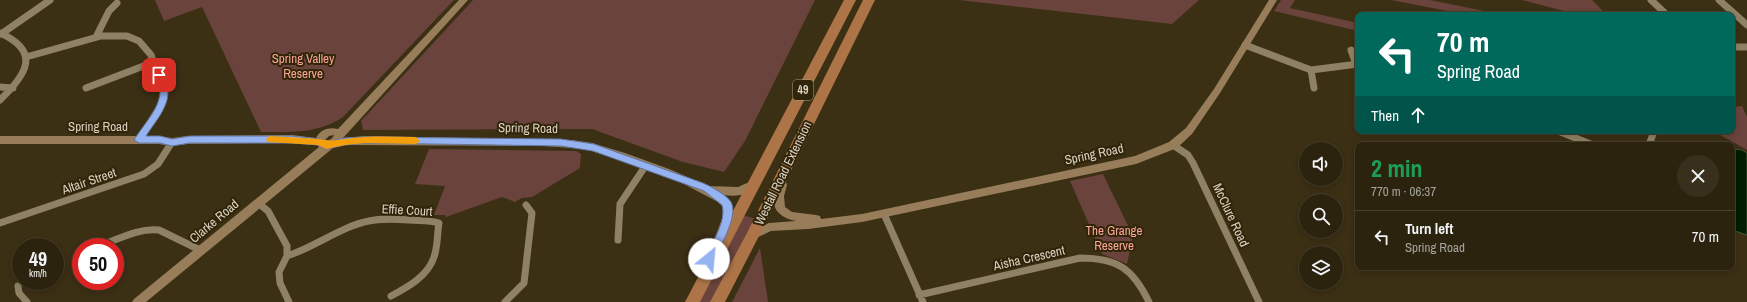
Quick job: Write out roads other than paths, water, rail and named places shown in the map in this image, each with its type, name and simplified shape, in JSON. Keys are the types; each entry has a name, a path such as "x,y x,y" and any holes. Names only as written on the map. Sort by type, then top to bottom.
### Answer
{"highway":[{"name":"Westall Road Extension","path":"692,302 850,0"},
{"name":"Westall Road Extension","path":"717,302 752,236 869,0"}],"main road":[{"path":"355,116 320,137 325,144 337,140 355,116 464,0"},
{"name":"Spring Road","path":"752,236 769,227 846,220 884,214 1136,160 1173,145 1189,131 1197,121 1273,0"},
{"name":"Spring Road","path":"292,139 327,132 337,132 340,135 366,140"},
{"name":"Spring Road","path":"0,140 160,140 172,142 190,140 292,139 325,144 366,140 561,142 594,147 646,165 707,189 725,201 728,206 727,217 722,234 695,286 689,302"},
{"name":"Spring Road","path":"798,143 779,194 778,201 780,210 794,217 846,220"},
{"name":"Clarke Road","path":"138,302 317,155 325,144"},
{"name":"Spring Road","path":"707,189 734,192 744,191 754,184"}],"street":[{"path":"1,34 50,0"},
{"path":"1651,0 1664,12"},
{"path":"1719,0 1733,12"},
{"path":"96,37 109,11 117,3"},
{"path":"1735,14 1747,24"},
{"path":"0,100 13,88 24,70 26,56 24,48 20,43 1,34"},
{"path":"26,56 96,37 114,36 134,38 144,45 154,62 164,88 164,98 139,140"},
{"path":"1245,45 1311,70 1355,64"},
{"path":"1735,48 1747,47"},
{"path":"1351,50 1355,59"},
{"path":"86,88 154,62"},
{"path":"1311,70 1314,88"},
{"path":"0,87 13,88"},
{"path":"1566,134 1586,142"},
{"name":"Altair Street","path":"0,223 144,174 158,164 172,142"},
{"name":"McClure Road","path":"1173,145 1188,155 1193,163 1259,302"},
{"path":"618,240 620,204 646,165"},
{"path":"258,203 271,215 287,246 287,256 279,272 280,283 289,302"},
{"path":"505,302 524,283 532,213 526,204"},
{"path":"884,214 921,299"},
{"name":"Effie Court","path":"287,256 304,251 361,223 375,220 432,221 439,223 434,258 427,270 407,287 391,296"},
{"path":"120,238 140,231 154,229 200,250"},
{"name":"Aisha Crescent","path":"921,299 1080,258 1096,258 1114,263 1131,273 1140,284 1149,302"},
{"path":"19,290 19,293 27,302"}],"park label":[{"name":"Spring Valley Reserve","path":"303,66"},
{"name":"The Grange Reserve","path":"1114,238"}]}
